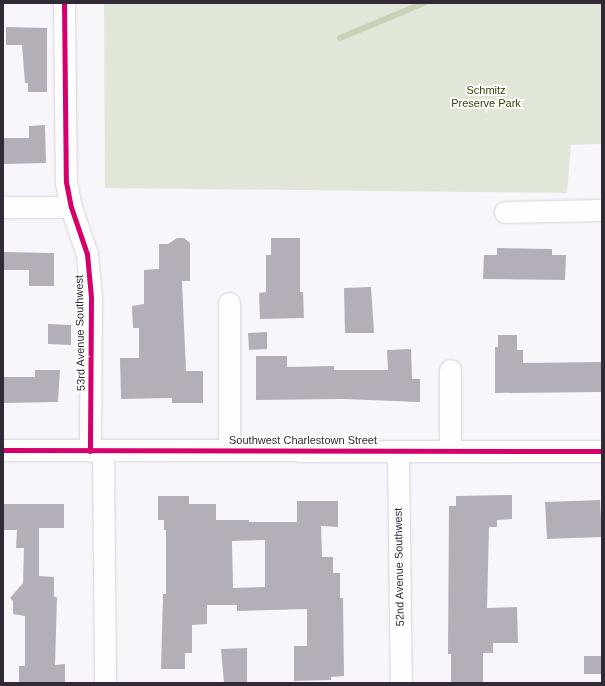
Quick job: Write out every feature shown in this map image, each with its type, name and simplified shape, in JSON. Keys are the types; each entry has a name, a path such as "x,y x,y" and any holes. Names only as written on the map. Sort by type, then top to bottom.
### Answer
{"street":[{"name":"53rd Avenue Southwest","path":"64,3 66,182 70,207 87,254 91,297 105,683"},
{"path":"3,207 70,207"},
{"path":"505,212 602,210"},
{"path":"229,303 229,450"},
{"path":"450,370 450,451"},
{"name":"Southwest Charlestown Street","path":"3,450 602,451"},
{"name":"52nd Avenue Southwest","path":"398,450 401,683"}],"green space":[{"name":"Schmitz Preserve Park","path":"104,3 602,3 602,144 571,145 567,193 105,188"}],"building":[{"path":"6,27 47,28 47,92 28,92 28,83 25,83 22,45 6,45"},
{"path":"45,125 46,163 3,164 3,138 29,138 29,126"},
{"path":"177,238 184,238 190,243 190,281 182,281 186,371 203,371 203,403 172,403 172,398 121,399 120,358 139,358 139,328 133,328 132,306 144,304 144,270 159,269 159,244 168,244"},
{"path":"271,238 300,238 300,292 303,292 304,318 260,319 259,293 266,292 266,255 271,255"},
{"path":"497,248 552,249 552,255 566,255 565,280 483,279 484,255 497,255"},
{"path":"3,252 54,253 54,286 29,286 29,270 3,270"},
{"path":"371,287 374,333 345,333 344,288"},
{"path":"48,324 71,325 71,345 48,344"},
{"path":"267,332 267,349 249,350 248,333"},
{"path":"498,335 517,335 517,350 523,350 523,363 602,362 602,392 495,393 495,347 498,347"},
{"path":"411,349 412,379 420,379 420,402 343,399 256,400 256,356 287,356 287,367 334,366 334,370 388,370 387,350"},
{"path":"35,370 60,370 58,402 3,403 3,377 35,377"},
{"path":"512,495 512,519 497,520 497,527 489,527 487,608 517,607 518,643 493,643 493,653 483,653 483,683 451,683 451,654 448,654 449,506 456,506 456,496"},
{"path":"158,496 189,496 189,504 216,504 216,520 249,520 249,522 297,522 297,501 338,501 338,527 321,526 322,557 333,557 333,573 340,573 340,598 343,598 344,676 331,677 331,680 294,681 294,646 307,646 307,609 237,611 237,605 207,605 207,624 192,625 192,653 185,653 185,669 161,669 163,594 166,594 166,530 164,530 164,520 158,520","holes":["265,540 265,587 233,588 232,541"]},
{"path":"600,500 602,537 547,539 545,502"},
{"path":"3,504 64,504 64,528 39,528 39,576 54,577 54,597 57,597 55,665 65,664 65,683 19,683 19,666 25,666 25,616 13,614 13,601 10,598 23,583 24,548 16,548 17,530 3,530"},
{"path":"247,648 247,683 224,683 221,649"},
{"path":"584,656 602,656 602,674 584,674"}],"waterway":[{"path":"340,38 424,3"}],"cycle path":[{"path":"64,3 66,182 71,207 87,254 91,297 90,451"},
{"path":"3,450 602,451"}]}
